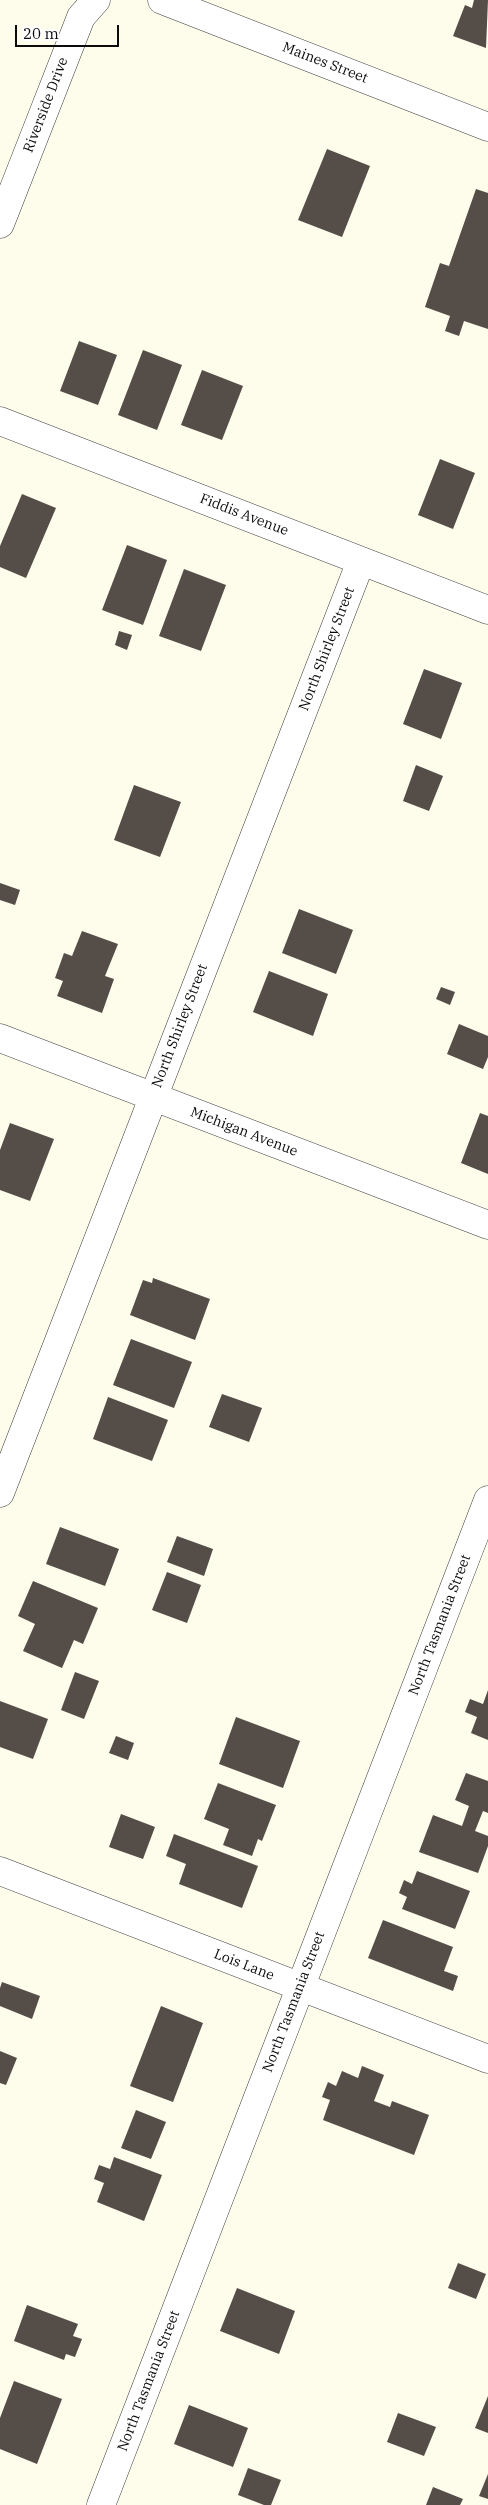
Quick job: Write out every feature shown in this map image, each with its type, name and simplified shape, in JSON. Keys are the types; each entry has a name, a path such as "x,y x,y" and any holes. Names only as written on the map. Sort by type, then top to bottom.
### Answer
{"street":[{"name":"Riverside Drive","path":"0,224 80,17 96,0"},
{"name":"Maines Street","path":"162,0 488,127"},
{"name":"Fiddis Avenue","path":"0,421 488,610"},
{"name":"North Shirley Street","path":"0,1493 152,1096 361,561"},
{"name":"Michigan Avenue","path":"0,1038 488,1225"},
{"name":"North Tasmania Street","path":"101,2505 488,1500"},
{"name":"Lois Lane","path":"0,1871 488,2059"}],"building":[{"path":"474,0 488,0 486,48 453,36 465,5 472,8"},
{"path":"327,149 370,166 342,237 298,220"},
{"path":"476,189 488,193 488,329 464,321 459,336 445,331 450,316 425,307 440,263 449,266"},
{"path":"79,341 117,355 98,405 60,391"},
{"path":"143,350 182,365 157,430 118,415"},
{"path":"202,370 243,386 222,440 181,425"},
{"path":"440,459 475,473 453,529 418,515"},
{"path":"22,494 56,508 26,578 0,567 0,546"},
{"path":"127,545 167,560 143,625 102,610"},
{"path":"184,569 226,585 201,651 159,636"},
{"path":"119,631 132,635 127,650 115,645"},
{"path":"424,669 462,683 441,739 403,724"},
{"path":"416,765 443,776 429,811 403,801"},
{"path":"134,785 181,802 160,857 114,840"},
{"path":"0,883 20,890 15,905 0,900"},
{"path":"299,909 353,930 336,974 282,953"},
{"path":"82,931 118,944 105,976 114,979 102,1013 57,996 63,981 55,978 64,953 72,956"},
{"path":"269,971 328,994 313,1036 253,1012"},
{"path":"441,987 455,992 450,1005 436,999"},
{"path":"459,1024 488,1036 488,1057 483,1069 447,1054"},
{"path":"480,1113 488,1116 488,1174 461,1163"},
{"path":"10,1123 54,1139 30,1201 0,1190 0,1150"},
{"path":"153,1278 210,1299 195,1340 130,1315 143,1280 152,1283"},
{"path":"131,1339 192,1362 174,1408 113,1385"},
{"path":"222,1394 262,1408 249,1442 209,1427"},
{"path":"108,1397 168,1420 152,1461 93,1439"},
{"path":"60,1527 119,1549 105,1586 46,1564"},
{"path":"177,1536 213,1549 204,1576 167,1562"},
{"path":"167,1572 201,1585 187,1623 152,1610"},
{"path":"33,1581 98,1608 83,1644 74,1640 62,1668 23,1651 35,1624 18,1616"},
{"path":"75,1672 99,1681 84,1719 61,1710"},
{"path":"488,1690 488,1740 471,1733 477,1717 465,1712 470,1699 483,1704"},
{"path":"0,1701 48,1719 33,1759 0,1747"},
{"path":"236,1717 300,1741 283,1788 219,1764"},
{"path":"116,1736 134,1743 128,1760 109,1753"},
{"path":"466,1773 488,1781 488,1813 483,1811 475,1831 488,1836 488,1846 478,1873 419,1852 433,1815 462,1826 469,1806 455,1800"},
{"path":"218,1783 276,1805 262,1841 258,1839 252,1856 223,1845 229,1829 204,1819"},
{"path":"121,1814 155,1827 143,1859 109,1847"},
{"path":"174,1834 258,1866 242,1908 179,1884 186,1864 166,1856"},
{"path":"417,1871 470,1891 455,1929 402,1909 407,1897 399,1893 404,1880 412,1884"},
{"path":"383,1920 453,1947 444,1971 458,1976 453,1991 368,1958"},
{"path":"2,1982 40,1996 32,2019 0,2006"},
{"path":"161,2006 203,2023 173,2102 130,2086"},
{"path":"0,2051 17,2058 6,2085 0,2083"},
{"path":"362,2066 384,2075 374,2101 390,2107 392,2101 429,2115 414,2155 323,2120 330,2100 322,2097 328,2082 336,2086 342,2071 358,2078"},
{"path":"136,2110 166,2122 151,2159 121,2148"},
{"path":"114,2157 162,2175 144,2221 97,2202 104,2183 94,2179 99,2165 110,2169"},
{"path":"458,2263 486,2274 476,2299 448,2288"},
{"path":"237,2288 295,2311 279,2354 220,2331"},
{"path":"27,2305 78,2324 73,2336 82,2339 75,2357 66,2354 64,2360 14,2341"},
{"path":"14,2381 62,2399 37,2464 0,2449 0,2418"},
{"path":"488,2396 488,2433 475,2428"},
{"path":"189,2405 248,2428 233,2467 174,2444"},
{"path":"398,2413 436,2427 424,2456 387,2442"},
{"path":"248,2468 281,2480 271,2505 264,2505 238,2495"},
{"path":"488,2474 488,2499 479,2496"},
{"path":"433,2487 463,2499 460,2505 426,2505"}]}
